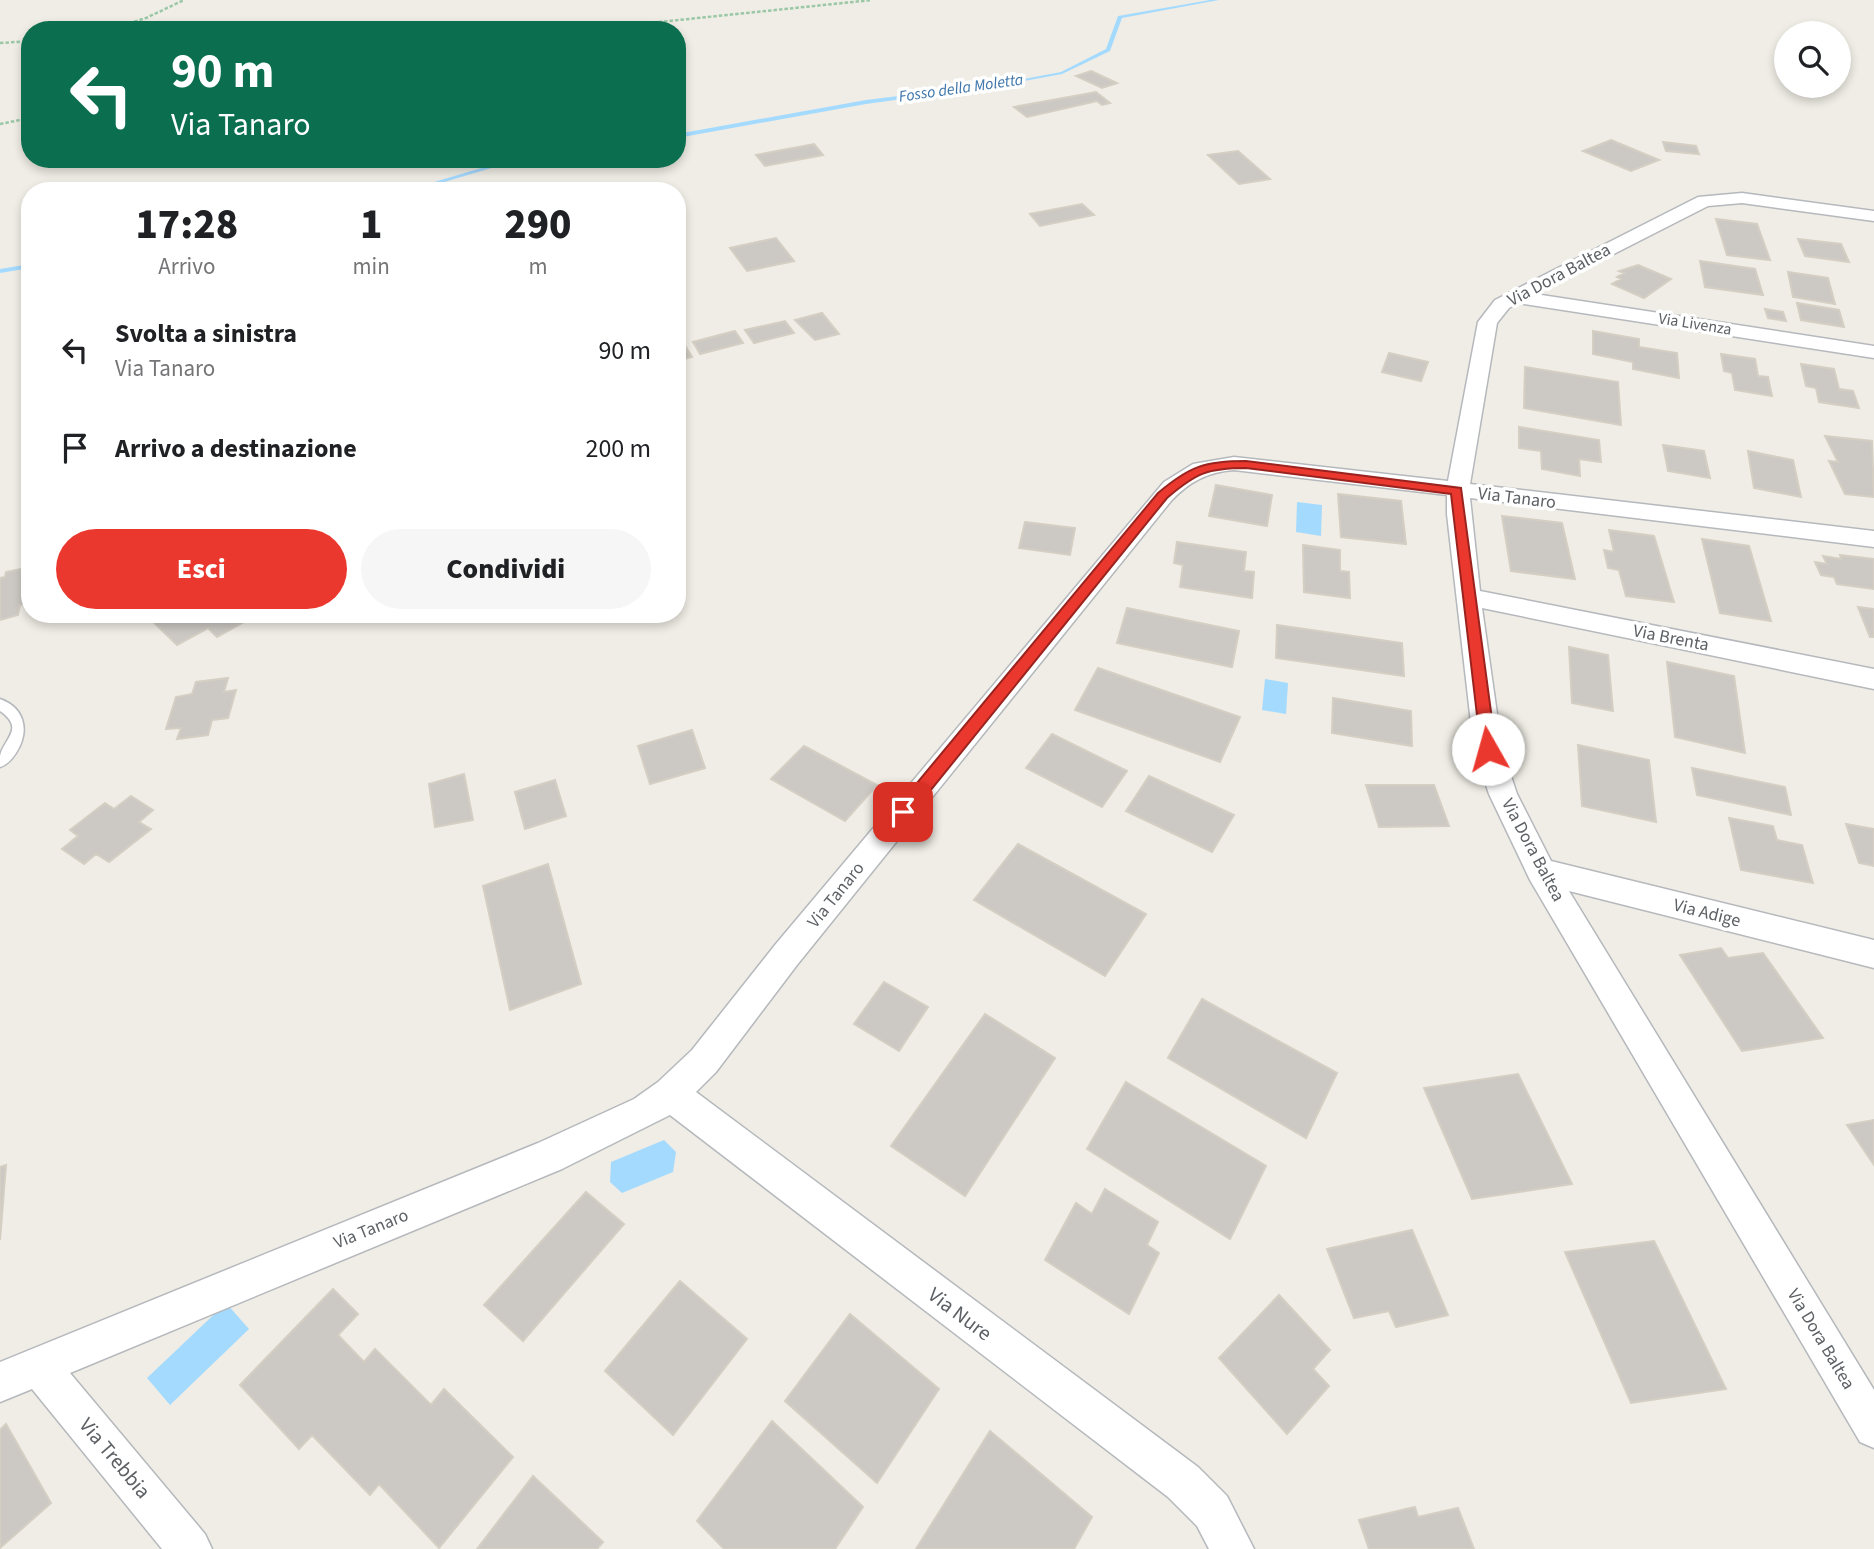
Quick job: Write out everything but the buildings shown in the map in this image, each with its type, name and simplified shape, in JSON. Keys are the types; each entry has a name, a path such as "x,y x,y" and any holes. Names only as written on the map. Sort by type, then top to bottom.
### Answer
{"street":[{"name":"Via Dora Baltea","path":"1874,216 1742,198 1704,201 1498,307 1488,322 1457,491 1492,763 1511,812 1541,871 1874,1427"},
{"name":"Via Livenza","path":"1517,297 1874,352"},
{"name":"Via Tanaro","path":"0,1382 550,1156 610,1129 670,1094 704,1061 786,955 1178,481 1202,467 1236,464 1874,539"},
{"name":"Via Brenta","path":"1469,597 1874,680"},
{"name":"Via Adige","path":"1541,871 1874,954"},
{"name":"Via Nure","path":"670,1094 1182,1482 1212,1511 1232,1549"},
{"name":"Via Trebbia","path":"39,1366 190,1549"}],"lane":[{"path":"0,704 13,711 19,723 17,738 0,762"}],"path":[{"path":"136,21 184,0"},
{"path":"669,21 872,0"},
{"path":"0,43 21,42"},
{"path":"0,124 21,120"}],"water":[{"path":"1297,502 1322,505 1321,536 1296,532"},
{"path":"1265,679 1288,683 1286,714 1262,710"},
{"path":"664,1140 676,1152 673,1172 622,1193 610,1182 611,1162"},
{"path":"226,1303 249,1329 170,1405 147,1378"}],"waterway":[{"name":"Fosso della Moletta","path":"686,134 866,102 997,85 1062,73 1108,50 1120,17 1217,0"},
{"name":"Fosso della Moletta","path":"438,182 488,168"},
{"name":"Fosso della Moletta","path":"0,271 21,268"}],"route":[{"path":"903,812 1163,496 1188,474 1214,465 1246,464 1457,491 1488,749"}]}
